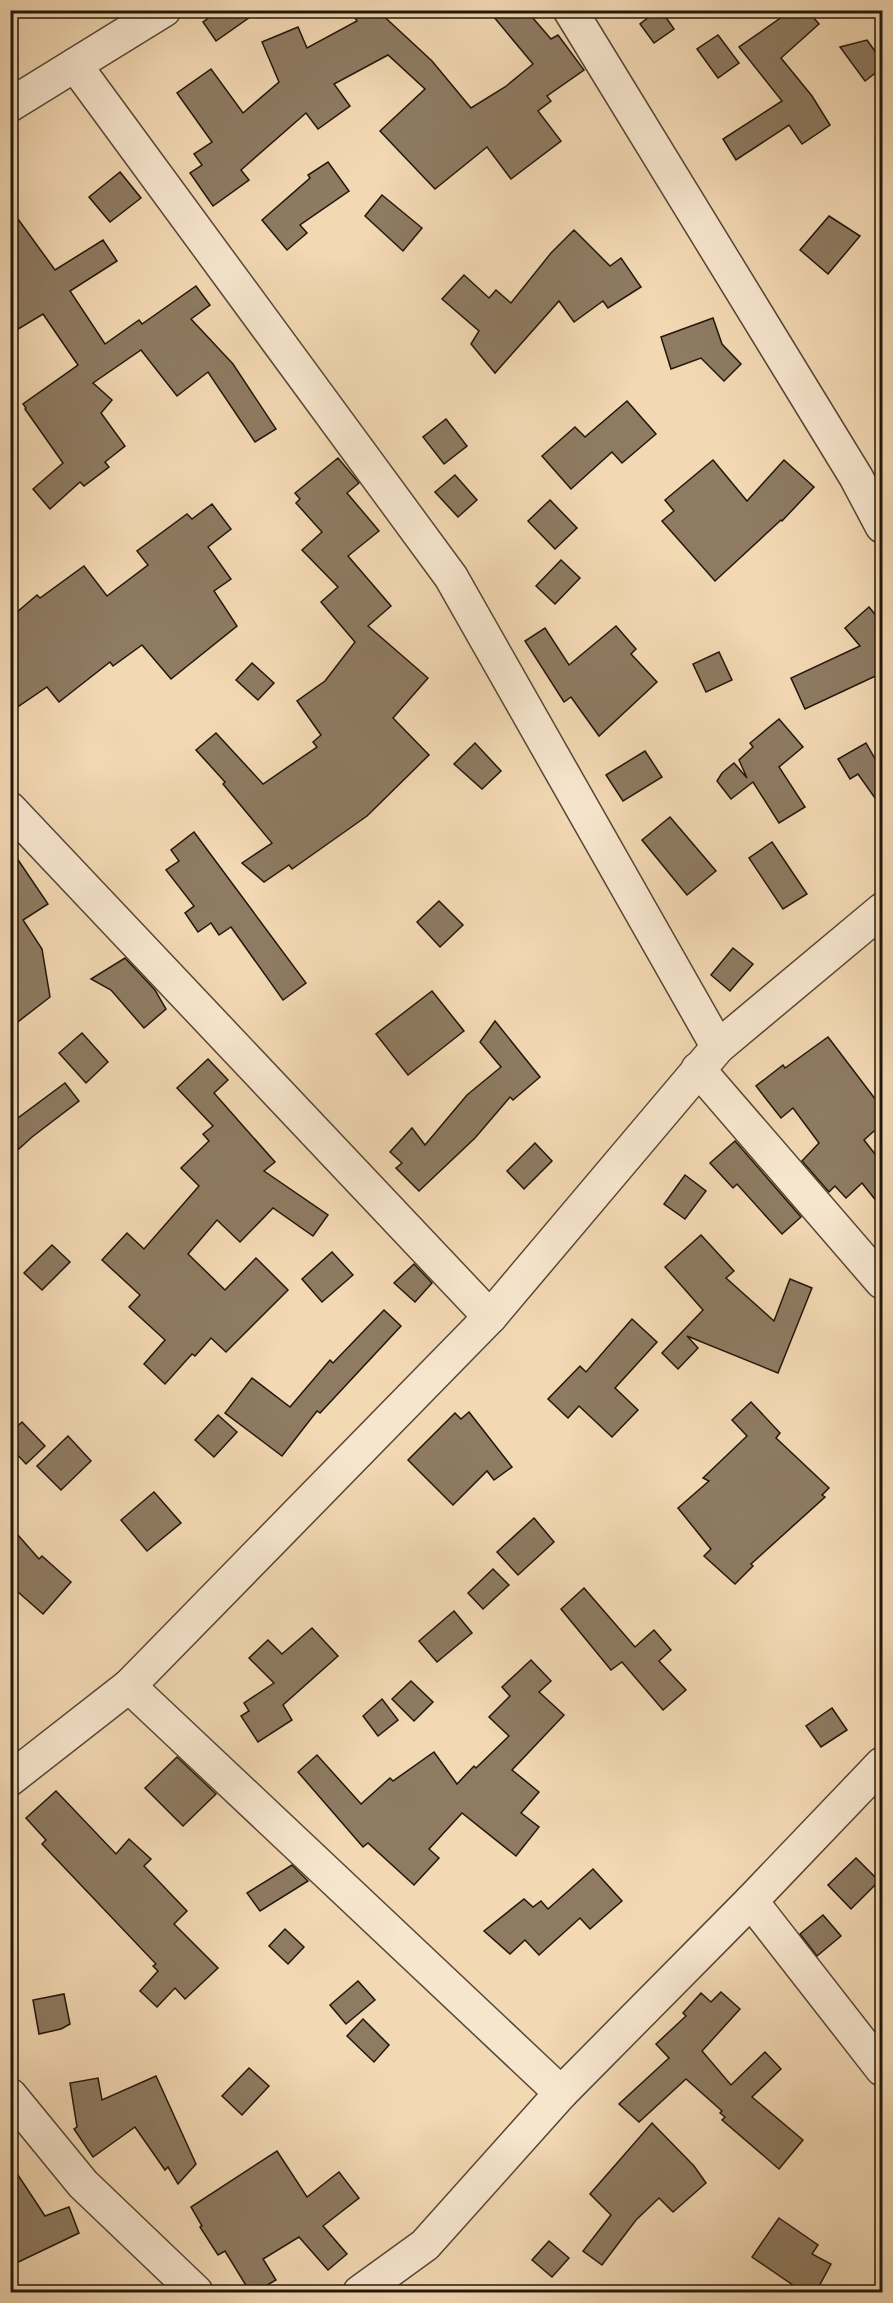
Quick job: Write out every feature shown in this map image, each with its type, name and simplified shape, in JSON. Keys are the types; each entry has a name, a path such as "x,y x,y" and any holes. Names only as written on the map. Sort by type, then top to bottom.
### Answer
{"street":[{"path":"10,105 164,10"},
{"path":"570,10 856,477 882,526"},
{"path":"75,65 451,577 708,1058 882,1282"},
{"path":"10,809 490,1317"},
{"path":"10,1779 129,1686 490,1317 708,1058 882,910"},
{"path":"129,1686 561,2093"},
{"path":"360,2292 425,2245 561,2093 751,1901 882,1764"},
{"path":"751,1901 882,2069"},
{"path":"10,2095 83,2184 196,2292"}],"building":[{"path":"220,10 260,10 216,41 203,22"},
{"path":"350,10 377,10 432,61 471,108 505,87 533,64 488,10 526,10 551,39 558,35 584,70 547,96 551,101 538,111 561,141 511,179 487,147 435,189 380,131 425,89 388,55 334,84 350,106 318,129 306,113 241,170 249,180 213,206 190,173 202,165 194,154 212,142 177,93 211,69 243,113 279,82 262,42 298,27 307,48 357,21"},
{"path":"661,10 674,29 654,43 640,24"},
{"path":"792,10 807,10 819,24 781,58 812,96 830,125 802,144 789,125 736,160 723,139 782,101 739,47"},
{"path":"718,35 739,63 718,78 697,49"},
{"path":"867,40 882,61 882,68 865,81 840,47"},
{"path":"328,162 349,191 300,225 307,233 287,250 262,220 310,178 308,175"},
{"path":"120,172 141,198 110,222 89,197"},
{"path":"382,195 422,228 403,251 365,216"},
{"path":"10,208 55,270 103,240 117,261 70,291 105,344 139,320 142,324 196,286 210,305 191,319 233,364 276,429 255,442 208,372 177,396 141,350 93,383 112,400 101,413 125,446 105,462 109,467 84,486 80,482 50,509 33,489 63,463 23,404 78,365 43,314 10,334"},
{"path":"829,216 860,236 828,274 800,250"},
{"path":"574,230 610,266 621,258 641,287 608,308 603,301 574,322 559,301 495,373 471,344 479,331 442,299 464,275 489,298 496,290 511,303 551,253"},
{"path":"713,318 722,344 741,364 724,381 701,358 671,369 661,337"},
{"path":"627,401 656,434 622,463 612,452 571,489 542,456 575,427 585,437"},
{"path":"446,419 467,446 444,464 423,437"},
{"path":"338,458 359,483 347,493 379,531 348,556 391,606 368,626 428,678 393,718 429,755 367,816 292,869 289,865 264,882 242,863 272,843 223,784 225,782 196,750 216,733 263,784 317,747 313,742 321,735 297,701 325,681 355,642 321,602 338,587 302,550 322,532 296,503 300,499 295,493"},
{"path":"713,460 747,501 784,460 814,487 782,521 715,581 662,521 674,511 665,500"},
{"path":"455,475 477,500 458,517 435,492"},
{"path":"550,500 577,528 555,549 528,521"},
{"path":"212,504 231,529 208,547 231,579 214,591 237,626 171,679 142,645 113,666 110,662 59,702 47,687 10,712 10,618 37,595 40,598 84,566 107,596 148,565 137,551 187,514 192,519"},
{"path":"561,560 580,578 555,604 536,586"},
{"path":"869,607 882,623 882,673 805,709 791,678 860,646 845,628"},
{"path":"616,626 636,649 631,654 657,682 599,736 571,697 564,702 525,641 545,628 569,665"},
{"path":"719,652 732,680 706,692 693,664"},
{"path":"252,663 274,683 258,700 236,680"},
{"path":"779,719 803,747 779,767 805,807 779,823 753,782 731,799 717,781 722,773 734,763 747,778 739,760 753,747 750,743"},
{"path":"475,743 501,771 482,789 454,764"},
{"path":"866,743 882,771 882,808 858,774 850,779 838,759"},
{"path":"645,751 662,777 623,801 606,775"},
{"path":"670,817 716,871 687,895 642,840"},
{"path":"194,832 306,983 283,1000 231,927 219,935 211,923 198,932 185,913 194,906 166,870 179,861 171,850"},
{"path":"772,842 807,894 783,909 749,858"},
{"path":"10,848 48,904 23,920 42,949 50,997 10,1028"},
{"path":"439,901 463,925 440,947 417,922"},
{"path":"733,948 753,964 730,991 711,975"},
{"path":"125,958 155,990 166,1009 144,1028 111,990 91,979"},
{"path":"432,991 464,1031 408,1075 376,1034"},
{"path":"495,1021 540,1077 513,1100 510,1097 475,1138 419,1191 396,1168 402,1163 390,1152 412,1128 425,1145 467,1095 501,1067 480,1042"},
{"path":"82,1033 108,1062 86,1083 59,1053"},
{"path":"828,1037 882,1108 882,1124 864,1140 882,1163 882,1208 862,1183 846,1198 835,1186 829,1192 802,1161 819,1143 793,1108 781,1118 756,1086 783,1065 785,1068"},
{"path":"208,1059 228,1080 214,1093 275,1162 264,1171 328,1215 313,1236 273,1208 240,1242 217,1220 188,1254 225,1290 256,1258 288,1290 226,1352 211,1338 195,1356 192,1354 165,1384 144,1364 165,1340 129,1307 140,1295 102,1260 127,1233 144,1249 199,1186 181,1168 209,1141 203,1134 213,1126 177,1088"},
{"path":"65,1083 79,1101 10,1157 10,1124"},
{"path":"735,1141 801,1217 782,1234 737,1184 733,1188 710,1163"},
{"path":"535,1143 552,1161 524,1189 507,1171"},
{"path":"685,1175 706,1191 685,1219 664,1204"},
{"path":"701,1235 734,1271 726,1278 774,1321 790,1279 812,1288 778,1373 687,1336 698,1348 678,1369 662,1353 703,1310 665,1267"},
{"path":"52,1245 70,1262 42,1290 24,1273"},
{"path":"332,1252 353,1275 322,1302 302,1279"},
{"path":"414,1264 432,1283 415,1302 394,1283"},
{"path":"384,1310 401,1326 320,1413 317,1411 282,1456 225,1413 252,1378 290,1407 330,1360 333,1363"},
{"path":"632,1319 657,1342 615,1388 638,1410 612,1437 579,1406 568,1418 548,1399 580,1366 586,1372"},
{"path":"751,1402 780,1433 776,1438 829,1488 822,1495 825,1497 751,1564 753,1566 735,1584 704,1556 711,1549 678,1508 709,1481 703,1478 747,1436 732,1420"},
{"path":"469,1412 512,1467 494,1480 487,1471 453,1505 408,1460 455,1413 461,1419"},
{"path":"218,1415 237,1432 214,1457 195,1440"},
{"path":"22,1422 45,1446 26,1464 10,1447 10,1433"},
{"path":"68,1436 91,1461 61,1490 37,1466"},
{"path":"154,1492 181,1523 147,1551 121,1520"},
{"path":"534,1518 554,1542 518,1575 497,1552"},
{"path":"10,1526 39,1559 42,1556 71,1582 43,1614 10,1585"},
{"path":"493,1569 509,1585 483,1609 468,1593"},
{"path":"584,1588 635,1647 654,1630 671,1650 659,1661 686,1690 663,1710 622,1662 611,1670 561,1609"},
{"path":"454,1611 472,1633 437,1662 419,1641"},
{"path":"312,1628 338,1656 283,1705 292,1720 258,1742 241,1716 249,1711 244,1703 274,1683 249,1658 268,1640 282,1654"},
{"path":"531,1660 551,1681 539,1692 564,1715 512,1770 539,1792 521,1813 539,1827 516,1856 462,1813 429,1849 439,1858 414,1885 368,1843 363,1847 298,1772 317,1755 361,1804 390,1778 393,1781 434,1752 457,1784 509,1736 489,1717 510,1696 502,1687"},
{"path":"411,1681 433,1702 414,1721 392,1699"},
{"path":"382,1699 398,1720 378,1736 363,1716"},
{"path":"832,1708 847,1730 821,1747 806,1726"},
{"path":"177,1757 216,1794 183,1826 145,1788"},
{"path":"56,1791 116,1854 129,1839 151,1859 144,1866 187,1911 174,1924 218,1968 185,1999 175,1988 157,2007 140,1991 158,1971 153,1966 156,1964 42,1844 46,1840 26,1818"},
{"path":"856,1858 879,1881 851,1909 828,1885"},
{"path":"292,1865 308,1881 260,1911 247,1893"},
{"path":"593,1869 622,1901 590,1929 580,1918 539,1955 525,1940 510,1954 484,1931 524,1899 533,1907 541,1901 548,1909"},
{"path":"823,1915 841,1936 817,1956 800,1934"},
{"path":"285,1929 304,1947 288,1964 269,1946"},
{"path":"358,1981 375,2000 346,2024 330,2005"},
{"path":"721,1992 740,2009 702,2051 731,2085 765,2052 781,2069 752,2097 803,2140 779,2169 722,2120 725,2117 720,2113 722,2111 686,2079 639,2122 619,2104 669,2058 656,2044 686,2016 683,2013 701,1993 711,2002"},
{"path":"64,1994 70,2024 61,2029 39,2034 33,2000"},
{"path":"363,2019 389,2045 374,2062 347,2036"},
{"path":"249,2068 269,2086 242,2115 222,2096"},
{"path":"156,2076 196,2164 178,2184 168,2167 165,2170 135,2127 93,2157 74,2129 77,2127 70,2083 98,2078 102,2100"},
{"path":"652,2123 694,2166 706,2183 673,2212 659,2198 636,2220 602,2265 583,2251 611,2215 590,2194"},
{"path":"277,2151 307,2197 339,2172 359,2198 323,2226 347,2254 328,2270 299,2237 263,2259 276,2280 255,2292 250,2292 225,2251 218,2255 200,2227 202,2226 191,2207"},
{"path":"10,2163 45,2216 69,2207 79,2233 10,2266"},
{"path":"779,2218 818,2245 812,2254 831,2264 816,2292 803,2292 752,2257"},
{"path":"549,2241 569,2258 552,2277 532,2260"}]}
